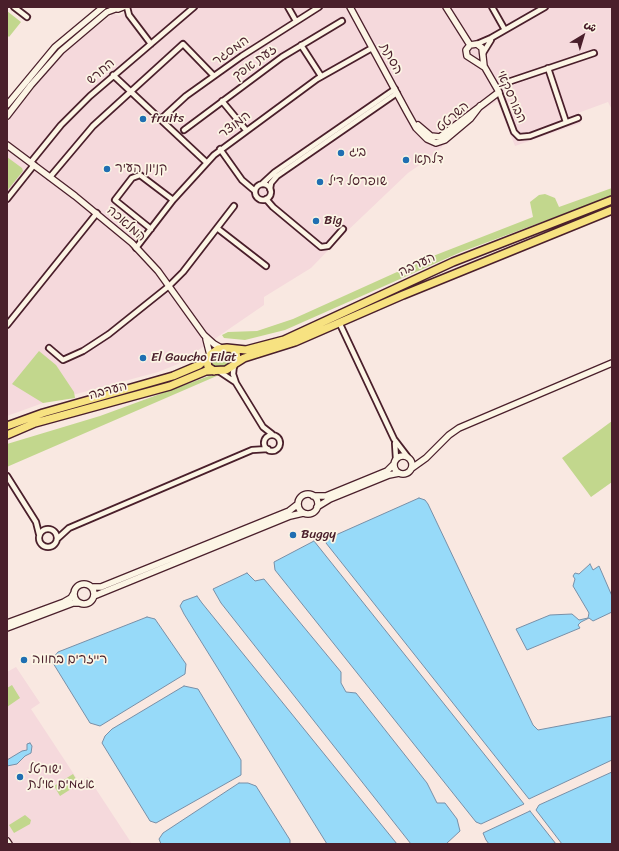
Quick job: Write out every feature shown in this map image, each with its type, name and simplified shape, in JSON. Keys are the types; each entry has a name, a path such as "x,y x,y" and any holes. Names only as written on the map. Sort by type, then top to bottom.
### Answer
{"highway":[{"name":"הערבה","path":"232,349 253,349 284,340 445,265 612,200"},
{"name":"הערבה","path":"235,364 244,358 285,346 420,287 550,237 612,210"},
{"path":"221,348 232,349 237,354 235,364 217,371 207,365 209,356 221,348"},
{"name":"הערבה","path":"7,426 38,414 173,376 199,365 209,356"},
{"name":"הערבה","path":"7,435 35,423 170,386 206,371 217,371"}],"street":[{"path":"14,7 27,17"},
{"path":"7,105 53,50 103,7"},
{"path":"127,7 129,15"},
{"name":"החרש","path":"7,199 61,124 113,75 194,7"},
{"path":"288,7 296,21"},
{"name":"המסגר","path":"161,119 182,100 214,76 319,7"},
{"name":"הסתת","path":"350,7 413,121"},
{"name":"הבורסקאי","path":"446,7 473,44 482,48 484,67 500,92 513,129 517,136 530,136 566,122"},
{"path":"492,7 505,30"},
{"path":"473,44 496,36 545,7"},
{"path":"7,116 31,85 61,51 107,12 117,8 129,15 151,44"},
{"name":"זעת אפך","path":"184,130 301,45 342,21"},
{"path":"474,61 478,60 496,36"},
{"path":"50,177 84,135 130,91 183,44 214,76"},
{"name":"הבורסקאי","path":"473,44 467,48 466,55 469,59 484,67"},
{"path":"301,45 321,76"},
{"name":"המוצר","path":"136,248 173,200 206,162 220,150 321,76 372,48"},
{"path":"508,82 594,52"},
{"path":"548,68 566,122 578,118"},
{"path":"113,75 206,162"},
{"path":"255,191 256,187 262,184 275,172 396,91"},
{"path":"266,199 270,195 271,183 277,176 396,91"},
{"name":"השרטט","path":"413,121 427,139 439,143 445,140 468,121 480,106 500,92"},
{"path":"222,101 246,130"},
{"name":"המלאכה","path":"7,144 97,214 136,248 169,286 204,335 221,348"},
{"path":"220,150 242,180 255,191 258,198 266,199 319,245 325,248 343,229"},
{"path":"150,229 114,200 132,178 140,174 173,200"},
{"path":"262,184 266,184 270,189"},
{"path":"49,348 64,360 83,352 109,334 169,286 186,269 234,206"},
{"path":"7,325 97,214"},
{"path":"218,228 266,266"},
{"path":"339,322 394,439 412,461 412,468"},
{"name":"המלאכה","path":"204,335 209,356"},
{"path":"7,628 73,604 88,603 94,596 290,516 303,513 311,514 318,507 337,496 389,475 399,473 406,474 428,456 449,435 459,428 612,363"},
{"path":"235,364 233,374 236,383 263,427 279,438 280,445 274,451 268,449 252,450"},
{"path":"217,371 227,375 236,383"},
{"path":"263,427 268,449"},
{"path":"36,522 46,529 52,530 69,528 252,450 272,434"},
{"path":"394,439 395,470 399,473"},
{"path":"7,623 64,602 71,598 80,585 86,584 92,588 101,587 289,511 298,504 303,496 326,496 387,471 402,456 420,459 428,456"},
{"path":"7,476 36,522 40,542 45,546 53,545 56,539 69,528"},
{"path":"313,496 317,500 318,507"},
{"path":"298,504 303,513"},
{"path":"39,534 46,529"},
{"path":"52,530 56,534 56,539"},
{"path":"92,588 94,596"},
{"path":"74,593 76,600 80,603"}],"shaded area":[{"path":"131,7 612,7 612,110 608,102 578,113 581,123 515,146 497,101 480,112 431,157 408,173 311,268 264,297 264,305 178,364 158,372 43,403 7,416 7,122 64,51 114,13 119,16"},
{"path":"16,667 40,703 31,709 79,782 88,777 132,844 7,844 7,672"}],"green space":[{"path":"7,11 21,22 9,37 7,35"},
{"path":"7,157 22,168 23,171 7,191"},
{"path":"612,188 612,196 461,252 285,330 245,340 224,338 222,335 228,332 257,331 293,319 428,258 533,217 530,202 539,195 545,194 555,198 559,207"},
{"path":"227,350 234,354 234,362 220,369 210,366 211,357 216,352"},
{"path":"39,351 56,365 74,392 75,398 43,403 12,384"},
{"path":"219,375 7,467 7,444 100,416 209,376"},
{"path":"612,421 612,482 591,497 562,458"},
{"path":"12,685 20,698 7,707 7,688"},
{"path":"73,774 79,784 60,796 54,786"},
{"path":"25,815 31,820 30,824 14,833 9,825"}],"water":[{"path":"419,498 425,500 428,504 533,725 538,730 612,716 612,760 529,799 326,543 326,540 329,538"},
{"path":"314,541 524,804 481,824 476,822 275,570 274,562"},
{"path":"590,564 593,570 599,566 612,596 612,612 593,621 589,618 578,625 580,628 527,650 516,629 550,615 572,614 579,620 588,618 589,613 573,586 575,579 573,576 575,573 579,574"},
{"path":"247,573 255,581 264,579 341,672 341,683 346,692 356,693 427,783 437,803 445,803 457,819 460,831 446,844 411,844 221,603 213,589"},
{"path":"197,596 397,844 327,844 184,614 180,606 183,601"},
{"path":"147,617 155,619 186,664 185,674 100,726 90,723 53,663 54,657 58,652"},
{"path":"184,686 198,689 241,760 241,775 156,823 150,821 102,743 105,736 112,729"},
{"path":"30,743 32,746 31,753 25,756 17,764 7,766 7,760 22,751 27,750 27,744"},
{"path":"612,772 612,844 562,844 536,810 539,805"},
{"path":"239,783 248,783 256,786 290,840 290,844 161,844 159,839 163,833"},
{"path":"530,811 556,844 489,844 486,840 483,833"}],"place":[{"name":"fruits","path":"143,119"},
{"name":"ביג","path":"341,153"},
{"name":"דלתא","path":"406,160"},
{"name":"קניון העיר","path":"107,169"},
{"name":"שופרסל דיל","path":"320,182"},
{"name":"Big","path":"316,221"},
{"name":"El Gaucho Eilat","path":"143,358"},
{"name":"Buggy","path":"293,535"},
{"name":"רייזרים בחווה","path":"24,660"},
{"name":"ישורטל אגמים אילת","path":"20,777"}]}
